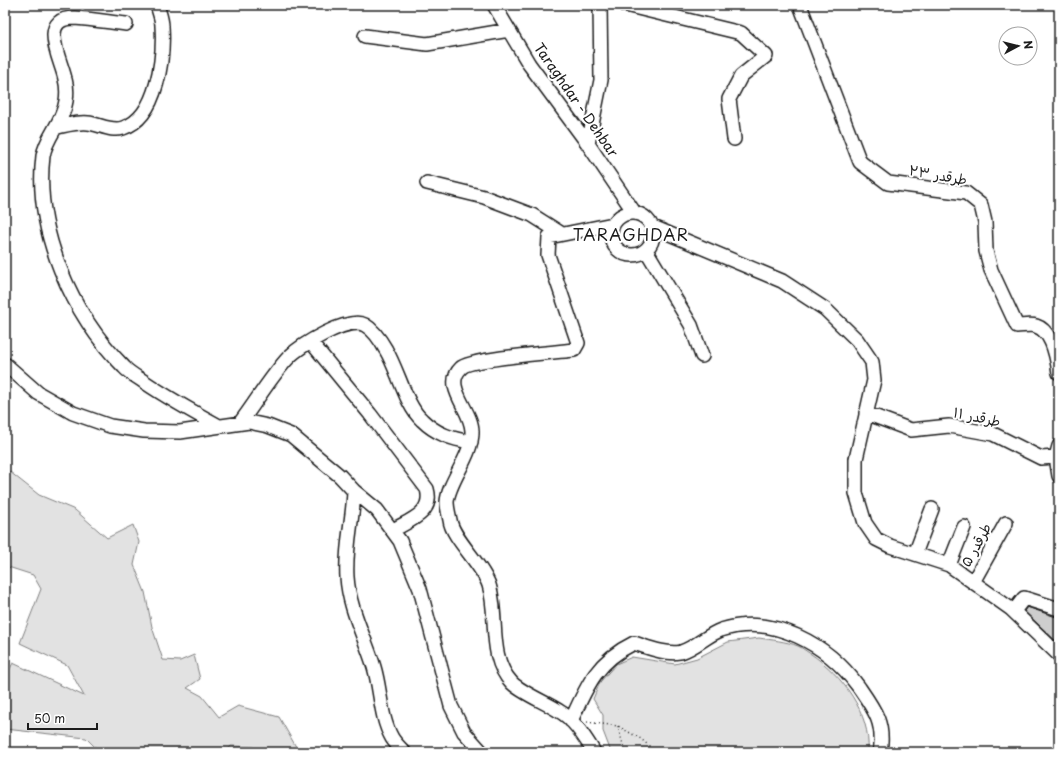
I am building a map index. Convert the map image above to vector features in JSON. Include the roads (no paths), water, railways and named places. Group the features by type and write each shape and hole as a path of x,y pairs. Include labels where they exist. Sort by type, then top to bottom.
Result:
{"street":[{"path":"57,127 75,123 88,123 106,128 123,128 144,114 153,94 162,56 162,24 157,5"},
{"name":"Taraghdar - Dehbar","path":"494,5 530,64 588,144 634,212"},
{"path":"588,144 601,80 600,5"},
{"path":"625,5 741,33 766,56 742,76 729,99 734,139"},
{"name":"طرقدر ۲۳","path":"800,5 860,162 888,183 966,193 981,205 985,222 986,251 992,270 1017,326 1035,326 1043,330 1056,351 1059,373"},
{"path":"126,24 73,18 62,21 54,31 54,42 66,80 66,100 63,116 46,144 43,154 42,176 45,213 52,246 67,287 92,330 124,368 166,397 219,426"},
{"path":"365,36 427,44 510,30"},
{"path":"427,183 484,197 526,212 562,234"},
{"path":"634,212 642,214 648,220 653,227 654,235 652,243 646,250 639,254 631,255 623,253 616,248 612,240 611,232 613,224 618,217 626,213 634,212"},
{"path":"594,752 571,721 561,711 513,683 504,670 496,652 493,603 488,584 450,523 447,502 471,442 472,432 470,419 455,388 455,375 462,366 478,362 574,350 578,343 548,255 549,237 613,224"},
{"path":"653,227 782,281 825,309 857,340 872,362 874,380 856,459 856,493 865,522 876,539 949,565 1014,611 1059,655"},
{"path":"646,250 691,325 702,356"},
{"path":"240,423 290,357 311,342 342,325 356,322 364,324 376,335 387,351 398,371 409,401 420,420 436,432 455,440 471,442"},
{"path":"311,342 370,414 427,489 429,498 427,507 420,514 393,530"},
{"path":"5,364 38,393 73,413 110,426 144,431 180,432 249,422 268,426 291,435 340,476 354,491 377,510 393,530 410,560 420,589 451,706 464,732 482,752"},
{"name":"طرقدر ۱۱","path":"866,413 911,430 949,426 993,434 1041,458 1057,451"},
{"path":"1057,451 1059,476"},
{"path":"354,491 348,538 347,577 354,614 374,666 384,718 392,738 404,752"},
{"path":"915,554 932,509"},
{"name":"طرقدر ۵","path":"973,582 1006,523"},
{"path":"949,565 964,527"},
{"path":"1014,611 1024,598 1059,609"},
{"path":"571,721 586,689 600,668 616,652 634,643 658,650 681,652 721,630 745,626 775,628 796,634 846,670 874,710 881,727 880,752"}],"district":[{"name":"TARAGHDAR","path":"631,235"}]}
